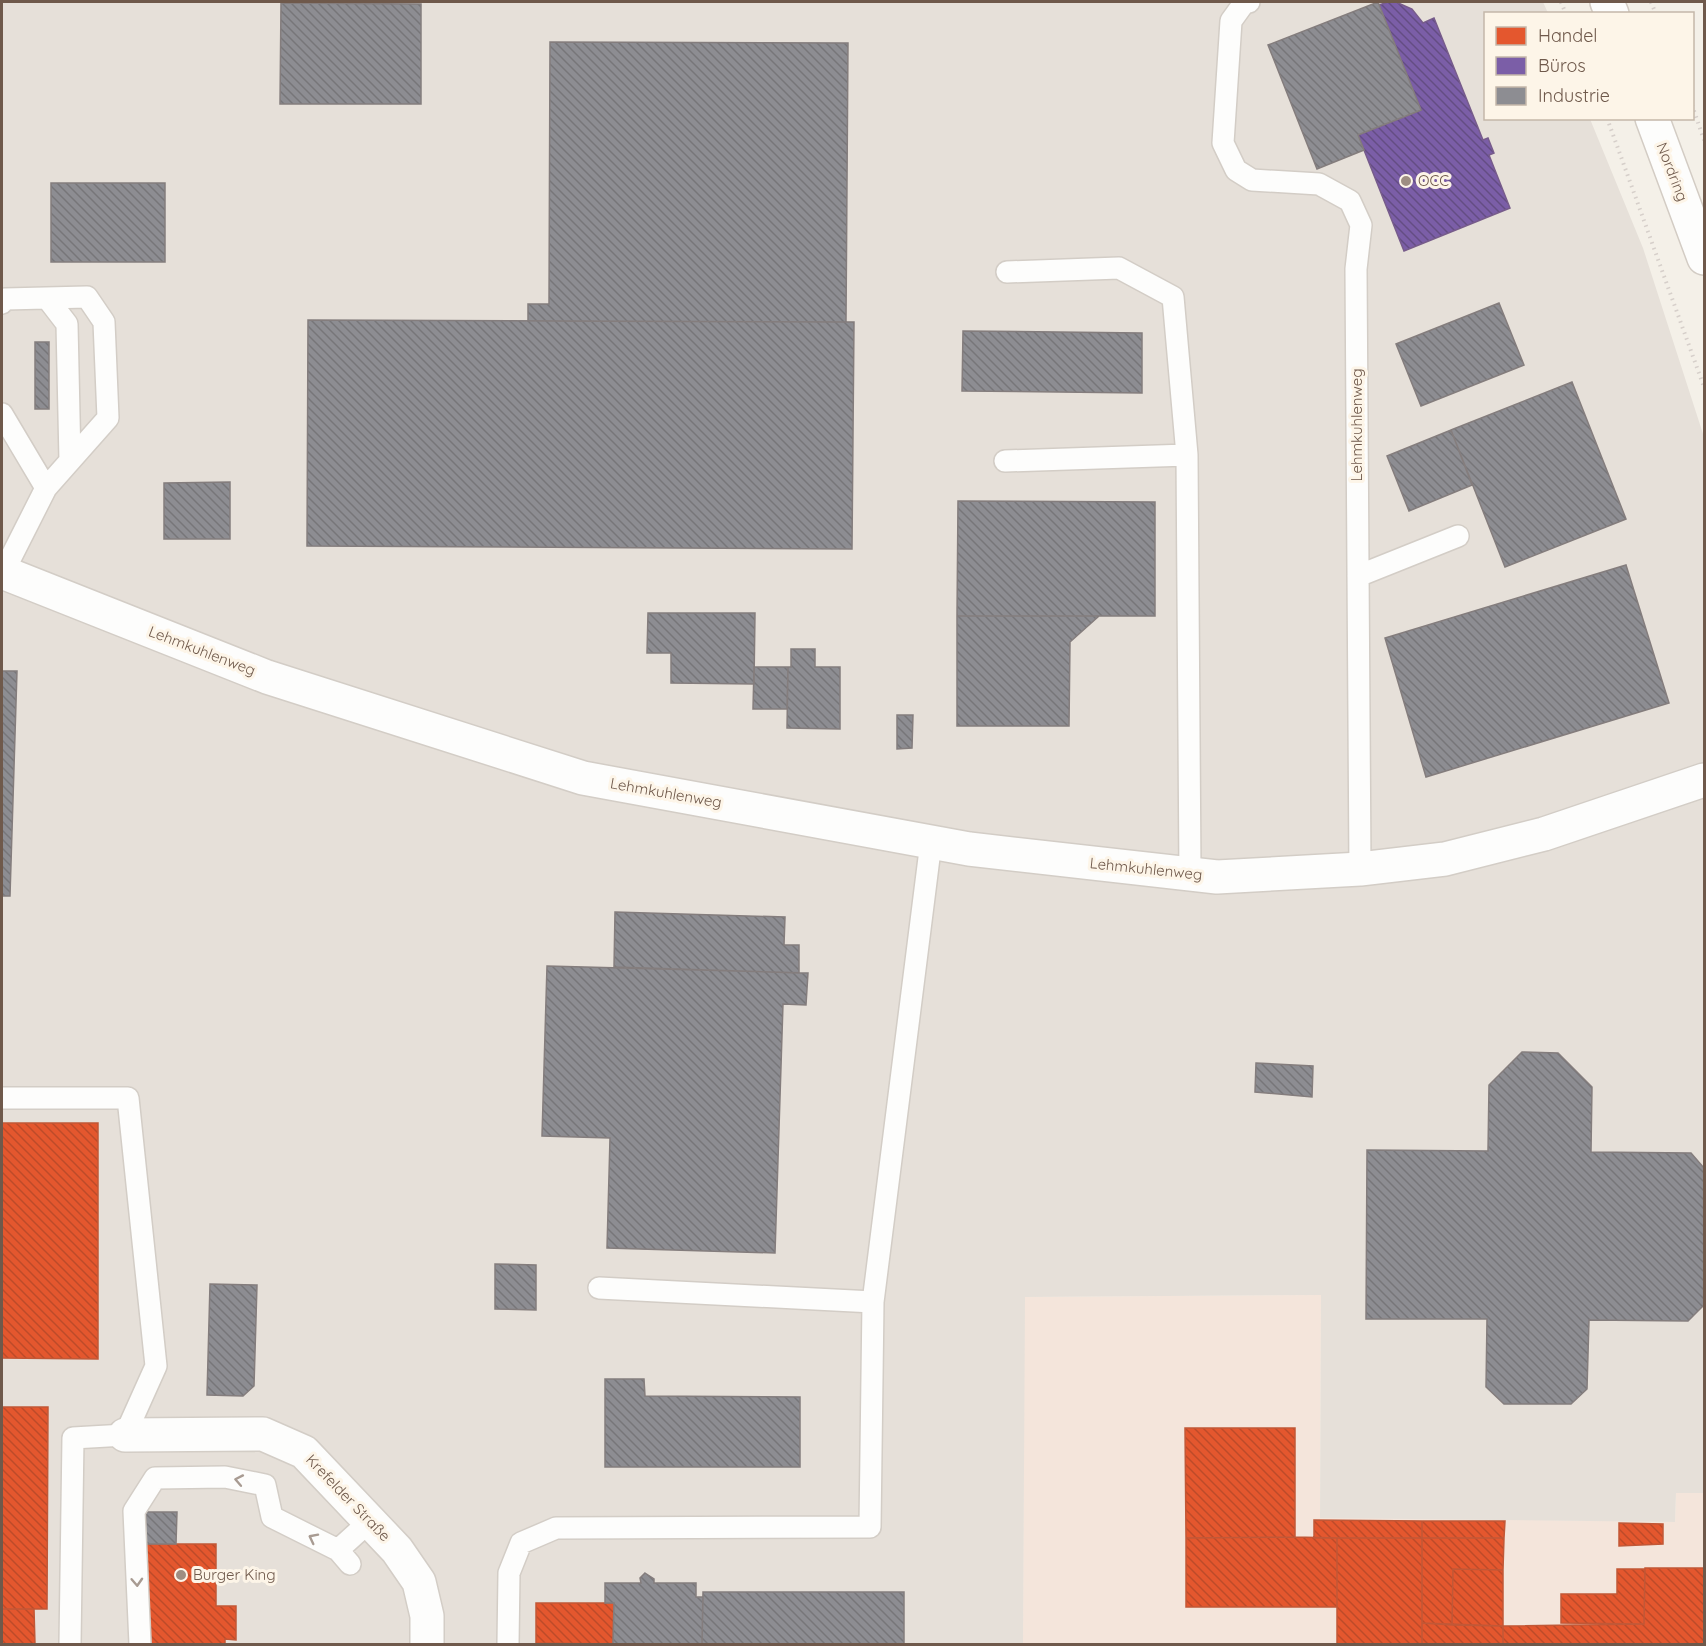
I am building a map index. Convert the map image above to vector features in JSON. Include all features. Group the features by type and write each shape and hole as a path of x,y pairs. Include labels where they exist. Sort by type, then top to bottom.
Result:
{"street":[{"name":"Nordring","path":"1653,120 1704,258"},
{"name":"Lehmkuhlenweg","path":"2,573 267,677 583,778 969,849 1217,877 1360,869 1445,859 1544,834 1704,780"},
{"name":"Krefelder Straße","path":"125,1434 263,1434 304,1452 397,1550 419,1582 427,1616 427,1644"}],"lane":[{"name":"Lehmkuhlenweg","path":"1249,2 1244,3 1231,21 1223,143 1236,170 1252,180 1319,184 1350,201 1361,225 1356,269 1360,869"},
{"path":"1007,273 1119,268 1173,297 1187,455 1190,874"},
{"path":"2,303 5,299 87,297 104,322 108,418 46,488 2,573"},
{"path":"47,298 67,324 70,461"},
{"path":"2,414 46,488"},
{"path":"1005,461 1187,455"},
{"path":"1358,576 1458,536"},
{"path":"508,1644 509,1573 521,1543 556,1528 870,1527 873,1302 931,842"},
{"path":"2,1098 128,1098 156,1366 125,1434 73,1438 70,1644"},
{"path":"599,1288 873,1302"},
{"path":"140,1644 134,1511 155,1478 225,1477 265,1485 272,1517 344,1557 370,1521"}],"path":[{"path":"1694,111 1704,140"},
{"path":"1608,120 1704,387"}],"shaded area":[{"path":"2,2 1543,2 1548,12 1484,12 1484,120 1590,120 1643,248 1704,437 1704,1493 1676,1493 1675,1522 1320,1518 1321,1295 1025,1297 1023,1644 2,1644"},
{"path":"1321,1295 1320,1517 1675,1522 1676,1493 1704,1493 1704,1644 1023,1644 1024,1297"}],"building: Handel":[{"path":"2,1123 98,1123 98,1359 2,1358"},
{"path":"2,1407 48,1407 47,1609 2,1609"},
{"path":"1185,1428 1295,1428 1295,1537 1186,1538"},
{"path":"1314,1520 1422,1521 1422,1538 1314,1538"},
{"path":"1422,1521 1505,1521 1504,1538 1422,1538"},
{"path":"1619,1523 1663,1524 1663,1544 1619,1546"},
{"path":"1186,1538 1337,1538 1337,1607 1186,1607"},
{"path":"1337,1538 1422,1538 1422,1644 1337,1644"},
{"path":"1422,1538 1504,1538 1503,1570 1453,1569 1452,1625 1422,1623"},
{"name":"Burger King","path":"146,1544 216,1544 216,1606 236,1606 236,1640 225,1639 225,1644 148,1644"},
{"path":"1645,1568 1704,1568 1704,1644 1503,1644 1503,1626 1644,1624"},
{"path":"1453,1569 1503,1570 1503,1626 1452,1625"},
{"path":"1617,1569 1645,1569 1644,1624 1561,1623 1561,1594 1617,1594"},
{"path":"536,1603 614,1603 613,1644 536,1643"},
{"path":"2,1609 34,1609 35,1644 2,1644"},
{"path":"1422,1623 1503,1626 1503,1644 1422,1644"}],"building: Büros":[{"path":"1396,2 1412,9 1423,23 1434,18 1483,140 1488,138 1494,153 1489,155 1510,208 1404,251 1358,135 1421,110 1379,5"}],"building: Industrie":[{"path":"1378,2 1421,110 1358,135 1364,150 1317,169 1268,45"},
{"path":"281,3 421,4 421,104 280,104"},
{"path":"550,42 848,43 846,322 528,321 528,304 549,304"},
{"path":"51,183 165,183 165,262 51,262"},
{"path":"1499,303 1524,365 1421,406 1396,344"},
{"path":"308,320 854,322 852,549 307,546"},
{"path":"963,331 1142,333 1142,393 962,391"},
{"path":"35,342 49,342 49,409 35,409"},
{"path":"1572,382 1626,519 1505,567 1451,430"},
{"path":"1451,430 1472,485 1409,511 1387,456"},
{"path":"230,482 230,539 164,539 164,483"},
{"path":"958,501 1155,502 1155,616 957,616"},
{"path":"1626,565 1669,703 1426,777 1385,638"},
{"path":"648,613 755,613 754,684 671,683 671,653 647,653"},
{"path":"957,616 1099,616 1070,642 1069,726 957,726"},
{"path":"791,649 815,649 815,667 840,667 840,729 787,728 788,667 791,667"},
{"path":"754,667 788,667 787,709 753,709"},
{"path":"2,671 17,671 10,896 2,896"},
{"path":"897,715 913,715 912,748 897,749"},
{"path":"615,912 785,917 784,945 799,945 799,973 614,967"},
{"path":"547,966 808,973 806,1005 783,1004 775,1253 607,1248 610,1138 542,1136"},
{"path":"1522,1052 1558,1053 1592,1087 1591,1152 1691,1153 1704,1168 1704,1305 1688,1321 1589,1320 1587,1389 1571,1404 1504,1404 1486,1387 1487,1319 1366,1319 1367,1150 1488,1151 1489,1085"},
{"path":"1256,1063 1313,1066 1312,1097 1255,1092"},
{"path":"495,1264 536,1265 536,1310 495,1309"},
{"path":"210,1284 257,1285 254,1386 243,1396 207,1395"},
{"path":"605,1379 644,1379 645,1396 800,1397 800,1467 605,1467"},
{"path":"146,1512 177,1512 176,1544 146,1544"},
{"path":"645,1573 654,1579 654,1583 696,1583 696,1597 703,1597 702,1644 613,1644 614,1603 605,1603 605,1583 641,1583 640,1578"},
{"path":"703,1592 904,1592 904,1644 702,1644"}],"place":[{"name":"OCC","path":"1406,181"},
{"name":"Burger King","path":"181,1575"}]}
